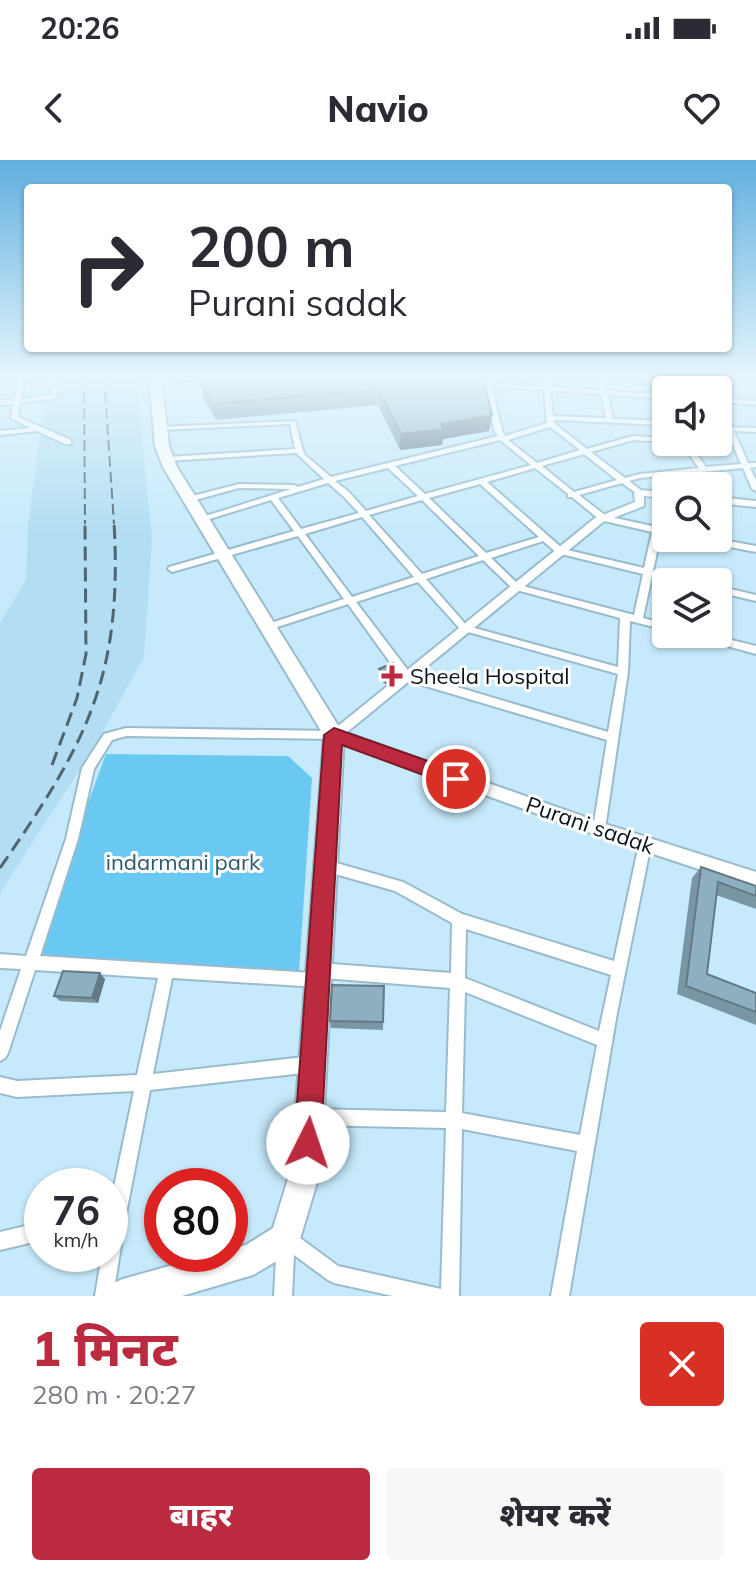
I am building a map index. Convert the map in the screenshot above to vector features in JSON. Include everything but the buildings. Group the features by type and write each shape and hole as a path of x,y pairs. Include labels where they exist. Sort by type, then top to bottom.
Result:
{"highway":[{"path":"123,1296 253,1259 286,1238 306,1169 334,735 194,510 167,459 160,429"}],"street":[{"path":"0,433 36,429"},
{"path":"36,429 68,442"},
{"path":"295,429 300,451 464,628 623,672"},
{"path":"500,429 502,438 603,518 652,529"},
{"path":"194,510 273,497 527,429"},
{"path":"560,429 639,493 652,494"},
{"path":"732,431 756,489"},
{"path":"172,569 587,450 633,438 652,439"},
{"path":"167,459 300,451"},
{"path":"694,456 703,469"},
{"path":"390,465 516,587 652,624"},
{"path":"571,495 625,481 703,469 756,465"},
{"path":"481,480 560,551 652,574"},
{"path":"194,510 239,486 305,487"},
{"path":"0,1053 72,839 88,768 108,737 126,732 334,735 603,518 640,504 639,493"},
{"path":"273,497 406,676 612,737"},
{"path":"732,501 756,504"},
{"path":"268,627 546,537"},
{"path":"732,544 756,549"},
{"path":"638,620 655,552"},
{"path":"732,592 756,598"},
{"path":"599,829 623,672 625,617"},
{"path":"732,644 756,650"},
{"name":"Purani sadak","path":"334,735 599,829 756,880"},
{"path":"560,1296 605,1041 645,844"},
{"path":"325,866 398,886 459,920 619,970"},
{"path":"450,1296 455,981 459,920"},
{"path":"0,961 166,973 455,981 605,1041"},
{"path":"124,1168 145,1083 166,973"},
{"path":"0,1085 17,1089 145,1083 313,1064"},
{"path":"310,1117 455,1120 587,1144"},
{"path":"0,1241 24,1235"},
{"path":"283,1296 286,1238"},
{"path":"286,1238 334,1274 436,1296"},
{"path":"104,1296 107,1272"}],"shaded area":[{"path":"41,429 141,429 152,539 144,657 93,749 0,893 0,623 26,580 28,527"}],"green space":[{"name":"indarmani park","path":"106,754 288,756 312,778 299,972 28,966"}],"railway":[{"path":"84,429 85,524"},
{"path":"108,429 114,524"},
{"path":"52,765 77,698 86,654 85,522"},
{"path":"0,868 55,783 93,707 105,667 112,624 114,522"}],"place":[{"name":"Sheela Hospital","path":"392,676"}],"route":[{"path":"308,1143 334,735 456,779"}]}
